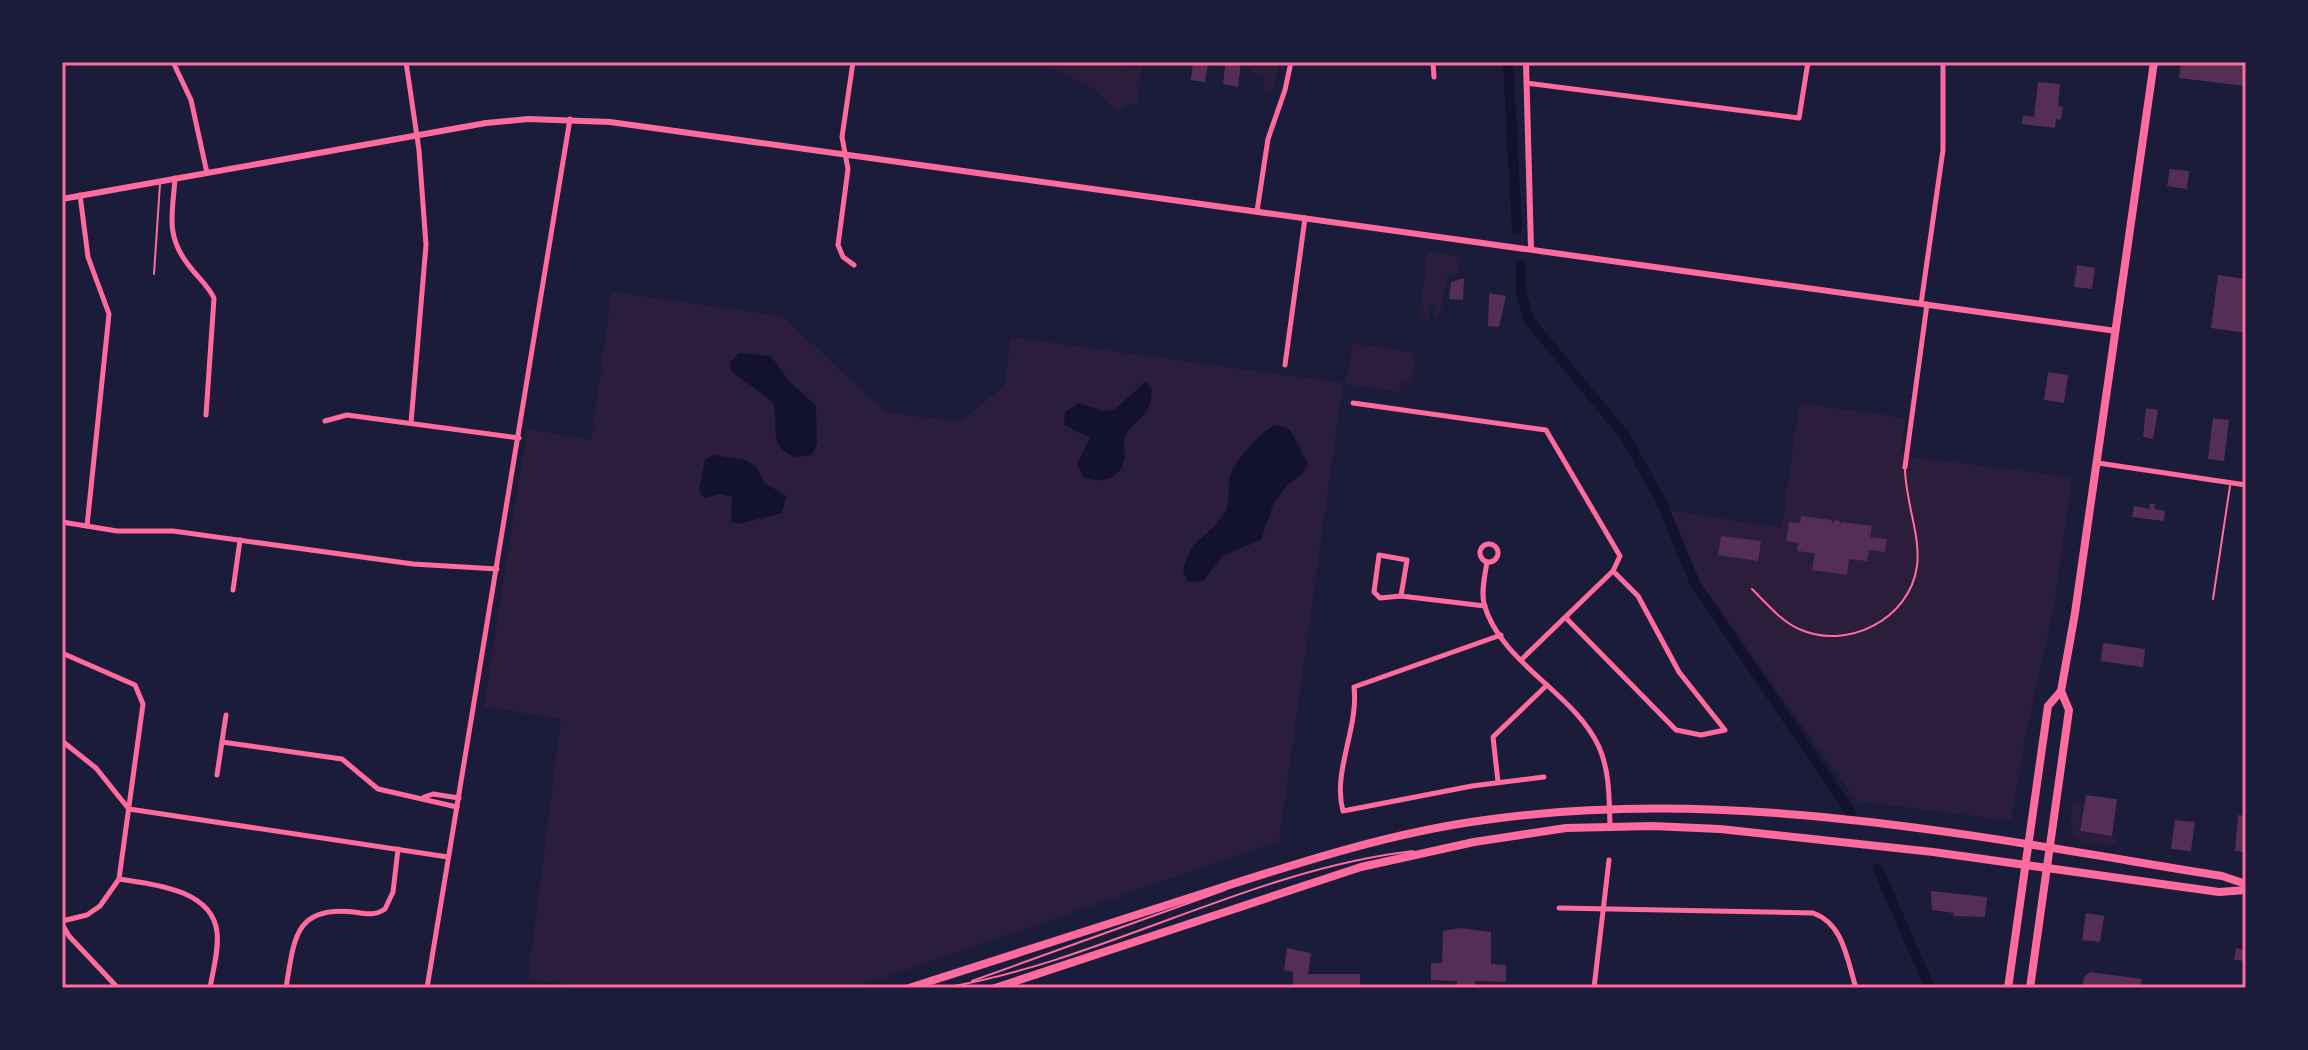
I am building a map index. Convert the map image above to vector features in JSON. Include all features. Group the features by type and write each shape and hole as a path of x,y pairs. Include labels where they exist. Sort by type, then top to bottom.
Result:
{"main road":[{"path":"2008,988 2048,706 2061,691 2098,463 2154,62"},
{"path":"2030,988 2069,710 2061,691"},
{"path":"909,988 1248,879 1432,828 1501,817 1609,808 1703,808 1780,813 2222,876 2246,887"},
{"path":"995,988 1332,876 1434,849 1526,833 1610,826 1720,829 2024,864 2219,892 2246,887"}],"street":[{"path":"173,62 191,100 207,173"},
{"path":"406,62 417,133 426,245 411,423"},
{"path":"853,62 842,137 848,169 838,245 843,257 854,265"},
{"path":"1257,211 1268,139 1291,62"},
{"path":"1433,62 1434,77"},
{"path":"1526,62 1531,249"},
{"path":"1526,83 1799,118 1808,62"},
{"path":"1905,467 1943,150 1943,62"},
{"path":"427,988 570,119"},
{"path":"62,199 417,133 486,123 570,119 846,154 2116,331"},
{"path":"175,178 171,235 176,248 208,285 214,298 206,415"},
{"path":"80,195 88,257 109,314 87,526"},
{"path":"1285,365 1305,218"},
{"path":"1353,403 1542,427 1618,550 1619,562 1522,659"},
{"path":"325,421 347,415 519,438"},
{"path":"2098,463 2246,485"},
{"path":"62,522 117,531 173,531 413,564 497,569"},
{"path":"233,590 240,540"},
{"path":"1401,596 1407,560 1379,555 1374,592 1380,598 1401,596 1485,606"},
{"path":"1487,562 1485,606 1501,635 1582,721 1599,747 1608,776 1610,826"},
{"path":"1566,618 1676,730 1701,735 1725,730 1679,672 1638,596 1613,571"},
{"path":"1501,635 1354,687 1355,713 1341,791 1343,811 1498,782 1544,777"},
{"path":"62,653 129,682 140,692 143,704 119,879 100,906 87,915 62,923 69,936 118,988"},
{"path":"1498,782 1493,737 1547,685"},
{"path":"217,775 226,715"},
{"path":"62,741 96,768 129,809 448,857"},
{"path":"222,742 342,759 378,789 457,807"},
{"path":"423,797 433,794 459,798"},
{"path":"286,988 296,935 311,917 329,910 370,914 385,909 393,892 398,849"},
{"path":"1594,988 1609,860"},
{"path":"119,879 184,894 211,913 218,943 210,988"},
{"path":"1559,908 1818,915 1838,932 1856,988"}],"lane":[{"path":"154,274 160,181"},
{"path":"1752,589 1789,623 1817,635 1840,636 1884,622 1907,596 1918,562 1906,502 1905,467"},
{"path":"2213,599 2230,482"},
{"path":"943,988 1010,973 1325,868 1434,849"},
{"path":"958,988 1008,966 1189,905 1248,879"}],"shaded area":[{"path":"1039,62 1103,62 1138,68 1142,62 1137,104 1124,106 1118,112 1097,91"},
{"path":"1246,62 1279,62 1273,92 1264,91 1265,76 1253,73"},
{"path":"1428,252 1460,256 1457,274 1448,273 1439,318 1432,316 1437,308 1432,303 1428,307 1430,319 1419,318"},
{"path":"612,292 782,316 887,413 961,421 1005,385 1011,337 1343,383 1279,841 854,988 592,988 528,979 561,719 484,707 527,429 591,440"},
{"path":"1353,343 1416,353 1411,383 1402,382 1400,392 1346,384"},
{"path":"739,353 771,356 789,381 816,406 817,444 812,455 795,457 780,447 773,402 731,371 730,363"},
{"path":"1145,382 1151,386 1150,403 1125,437 1121,469 1105,480 1083,477 1077,464 1090,438 1064,425 1065,412 1079,403 1102,411 1114,410"},
{"path":"1799,403 1906,418 1901,452 1912,457 2072,477 2054,607 2027,728 2011,821 1856,801 1699,581 1670,510 1782,528"},
{"path":"1278,425 1290,430 1308,463 1302,474 1287,485 1273,505 1261,540 1224,555 1203,581 1188,582 1183,572 1186,561 1195,545 1225,513 1232,470 1265,431"},
{"path":"714,455 746,460 756,467 765,483 786,496 782,513 739,524 731,522 732,497 719,494 705,498 699,491 705,460"},
{"path":"2073,800 2082,803 2079,832 2116,837 2118,846 2077,839 2071,827"}],"building":[{"path":"1193,62 1241,62 1238,87 1223,84 1225,66 1208,64 1205,82 1191,80"},
{"path":"2181,62 2246,63 2246,86 2179,78"},
{"path":"2038,82 2060,84 2058,106 2063,107 2061,120 2056,119 2055,128 2022,124 2023,115 2034,117"},
{"path":"2170,169 2189,171 2187,189 2167,186"},
{"path":"2077,265 2095,268 2092,289 2074,287"},
{"path":"2218,275 2246,279 2246,333 2211,328"},
{"path":"1464,278 1463,300 1449,299 1451,282"},
{"path":"1489,293 1506,296 1499,327 1488,326"},
{"path":"2048,372 2068,375 2064,403 2044,400"},
{"path":"2146,408 2158,410 2153,439 2143,437"},
{"path":"2213,418 2229,420 2224,461 2208,459"},
{"path":"2150,504 2155,504 2154,509 2165,511 2164,521 2132,517 2134,506 2149,509"},
{"path":"1801,516 1831,520 1833,525 1834,520 1840,521 1839,526 1842,522 1872,526 1870,537 1887,539 1885,552 1869,550 1867,561 1849,559 1847,575 1812,570 1815,553 1797,551 1798,543 1786,541 1789,522 1800,523"},
{"path":"1721,536 1761,541 1758,561 1718,555"},
{"path":"2103,643 2145,649 2143,667 2101,661"},
{"path":"2086,795 2117,799 2112,836 2080,831"},
{"path":"2238,815 2246,816 2246,852 2235,851"},
{"path":"2175,820 2195,822 2191,851 2171,849"},
{"path":"1931,891 1987,897 1985,917 1953,916 1954,913 1932,910"},
{"path":"2086,913 2104,916 2100,942 2082,940"},
{"path":"1459,928 1491,932 1491,964 1506,965 1506,982 1475,981 1475,988 1457,988 1457,981 1431,980 1431,963 1442,963 1443,931"},
{"path":"1287,948 1311,953 1308,974 1360,974 1360,988 1293,988 1293,972 1284,970"},
{"path":"2236,948 2246,950 2246,961 2234,960"},
{"path":"2090,972 2142,979 2140,988 2082,988 2084,977"}],"waterway":[{"path":"1508,62 1517,229"},
{"path":"1521,265 1521,291 1529,320 1625,436 1660,499 1695,583 1851,813"},
{"path":"1878,869 1930,988"}]}
